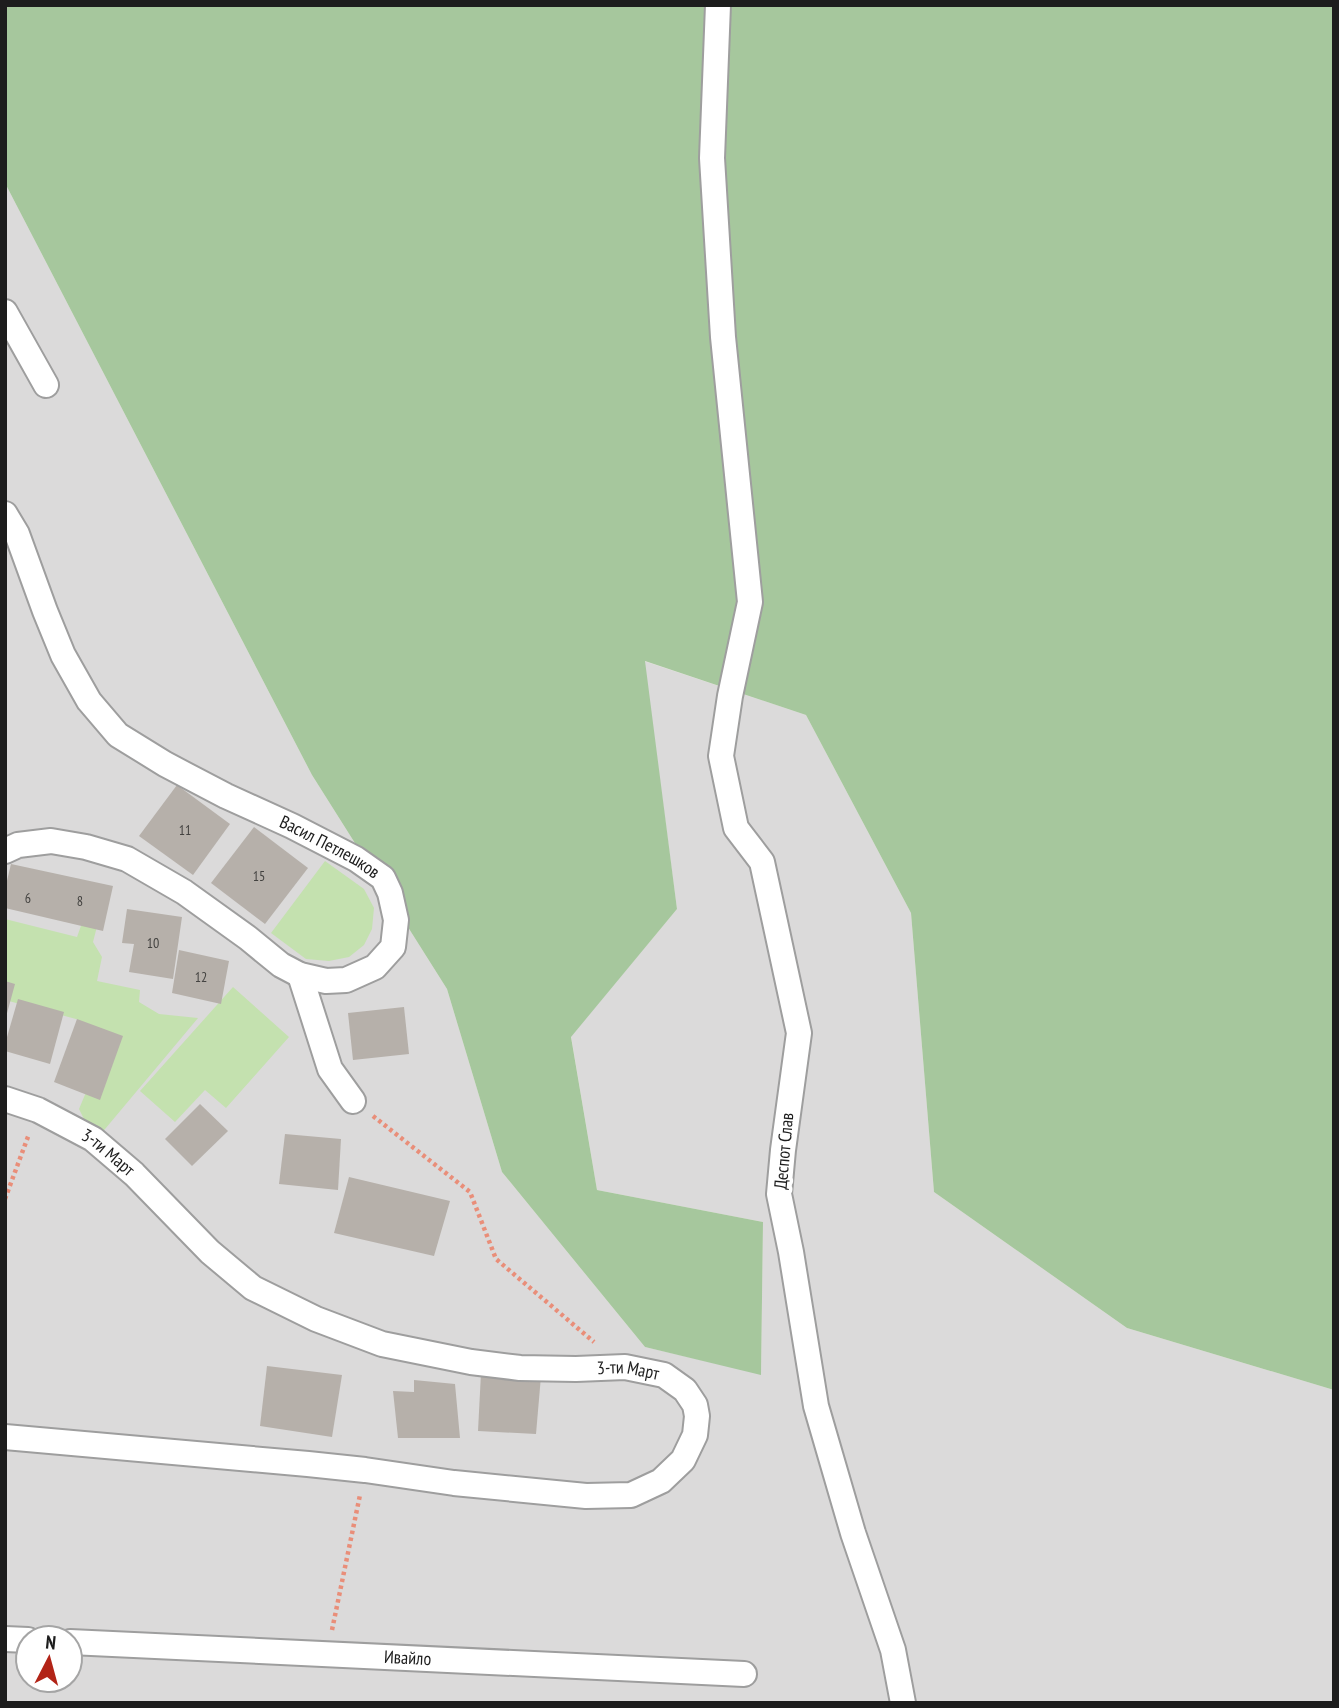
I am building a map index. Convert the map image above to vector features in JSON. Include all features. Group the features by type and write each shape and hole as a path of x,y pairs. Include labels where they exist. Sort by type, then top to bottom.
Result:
{"street":[{"name":"Деспот Слав","path":"718,5 712,158 723,337 750,602 720,756 736,828 762,862 799,1032 779,1194 816,1406 853,1533 893,1650 903,1703"},
{"path":"5,312 46,385"},
{"name":"Васил Петлешков","path":"5,514 17,534 63,655 89,701 118,735 165,764 226,796 356,859 383,878 390,893 396,920 393,947 375,967 346,981 326,981 300,975 281,965 248,937 184,892 127,859 86,847 51,841 18,845 5,851"},
{"path":"300,975 330,1069 353,1101"},
{"name":"3-ти Март","path":"5,1099 38,1110 93,1139 134,1174 210,1252 253,1288 316,1319 382,1344 471,1362 520,1368 625,1367 664,1375 685,1390 695,1405 697,1416 695,1435 683,1460 661,1481 631,1495 586,1496 454,1483 365,1470 5,1437"},
{"name":"Ивайло","path":"84,1643 744,1674"}],"path":[{"path":"353,1101 470,1192 496,1259 625,1367"},
{"path":"5,1199 38,1110"},
{"path":"327,1654 365,1470"}],"shaded area":[{"path":"5,183 312,775 447,989 502,1172 645,1347 761,1374 763,1222 597,1190 571,1036 677,909 644,661 806,715 911,913 934,1192 1127,1328 1334,1390 1334,1703 5,1703"}],"green space":[{"path":"5,5 1334,5 1334,1390 1127,1328 934,1192 911,913 806,715 645,661 677,909 571,1037 597,1190 763,1222 761,1375 645,1347 502,1172 447,989 312,775 5,183"},
{"path":"325,861 364,889 374,908 372,929 364,945 349,957 329,961 306,959 271,933"},
{"path":"88,906 102,907 93,942 102,957 97,981 140,990 139,1002 159,1014 198,1018 95,1141 79,1109 110,1035 76,1019 5,1000 5,919 77,937"},
{"path":"233,987 289,1037 226,1108 205,1090 175,1122 140,1091"}],"building":[{"path":"177,785 230,824 193,875 139,836"},
{"path":"254,827 308,868 265,924 211,883"},
{"path":"11,864 113,886 103,931 5,908 5,889"},
{"path":"127,909 182,917 173,979 129,972 134,944 122,943"},
{"path":"179,950 229,961 221,1004 172,993"},
{"path":"5,981 15,984 6,1017 5,1017"},
{"path":"18,999 64,1012 50,1064 5,1051"},
{"path":"404,1007 409,1054 353,1060 348,1013"},
{"path":"77,1019 123,1036 100,1100 54,1082"},
{"path":"200,1104 228,1131 192,1166 165,1139"},
{"path":"285,1134 341,1139 338,1190 279,1184"},
{"path":"349,1177 450,1201 434,1256 334,1233"},
{"path":"267,1366 342,1375 332,1437 260,1426"},
{"path":"481,1373 541,1376 536,1434 478,1431"},
{"path":"414,1380 455,1384 460,1438 398,1438 393,1391 414,1392"}]}
